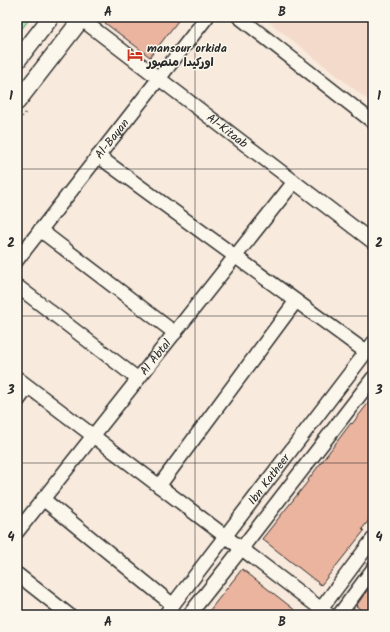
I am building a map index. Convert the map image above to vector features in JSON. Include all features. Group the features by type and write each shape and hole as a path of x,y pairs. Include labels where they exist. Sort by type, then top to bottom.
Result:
{"main road":[{"path":"17,61 51,17"},
{"path":"17,102 82,18"}],"street":[{"name":"Al-Bayan","path":"17,260 207,17"},
{"path":"239,17 373,122"},
{"name":"Al-Kitaab","path":"82,18 373,242"},
{"path":"98,156 296,300 370,348"},
{"name":"Al Abtal","path":"17,532 294,182"},
{"path":"40,230 174,333"},
{"path":"17,286 138,379"},
{"path":"159,486 296,300"},
{"name":"Ibn Katheer","path":"169,610 370,348"},
{"path":"17,378 325,612 373,539"},
{"name":"Ibn Katheer","path":"190,615 373,378"},
{"path":"17,402 28,387"},
{"path":"43,499 169,610"},
{"path":"339,615 373,569"},
{"path":"17,574 69,615"}],"shaded area":[{"path":"263,17 373,17 373,104"}],"green space":[{"path":"17,17 31,17 17,35"}],"building":[{"path":"109,17 181,17 150,57 105,23"},
{"path":"373,397 373,515 362,529 364,531 321,585 262,539 309,480 351,423 352,424"},
{"path":"242,569 282,600 301,615 206,615"},
{"path":"373,582 373,615 368,615 356,606"}],"place":[{"name":"mansour orkida اوركيدا منصور","path":"135,55"}]}
